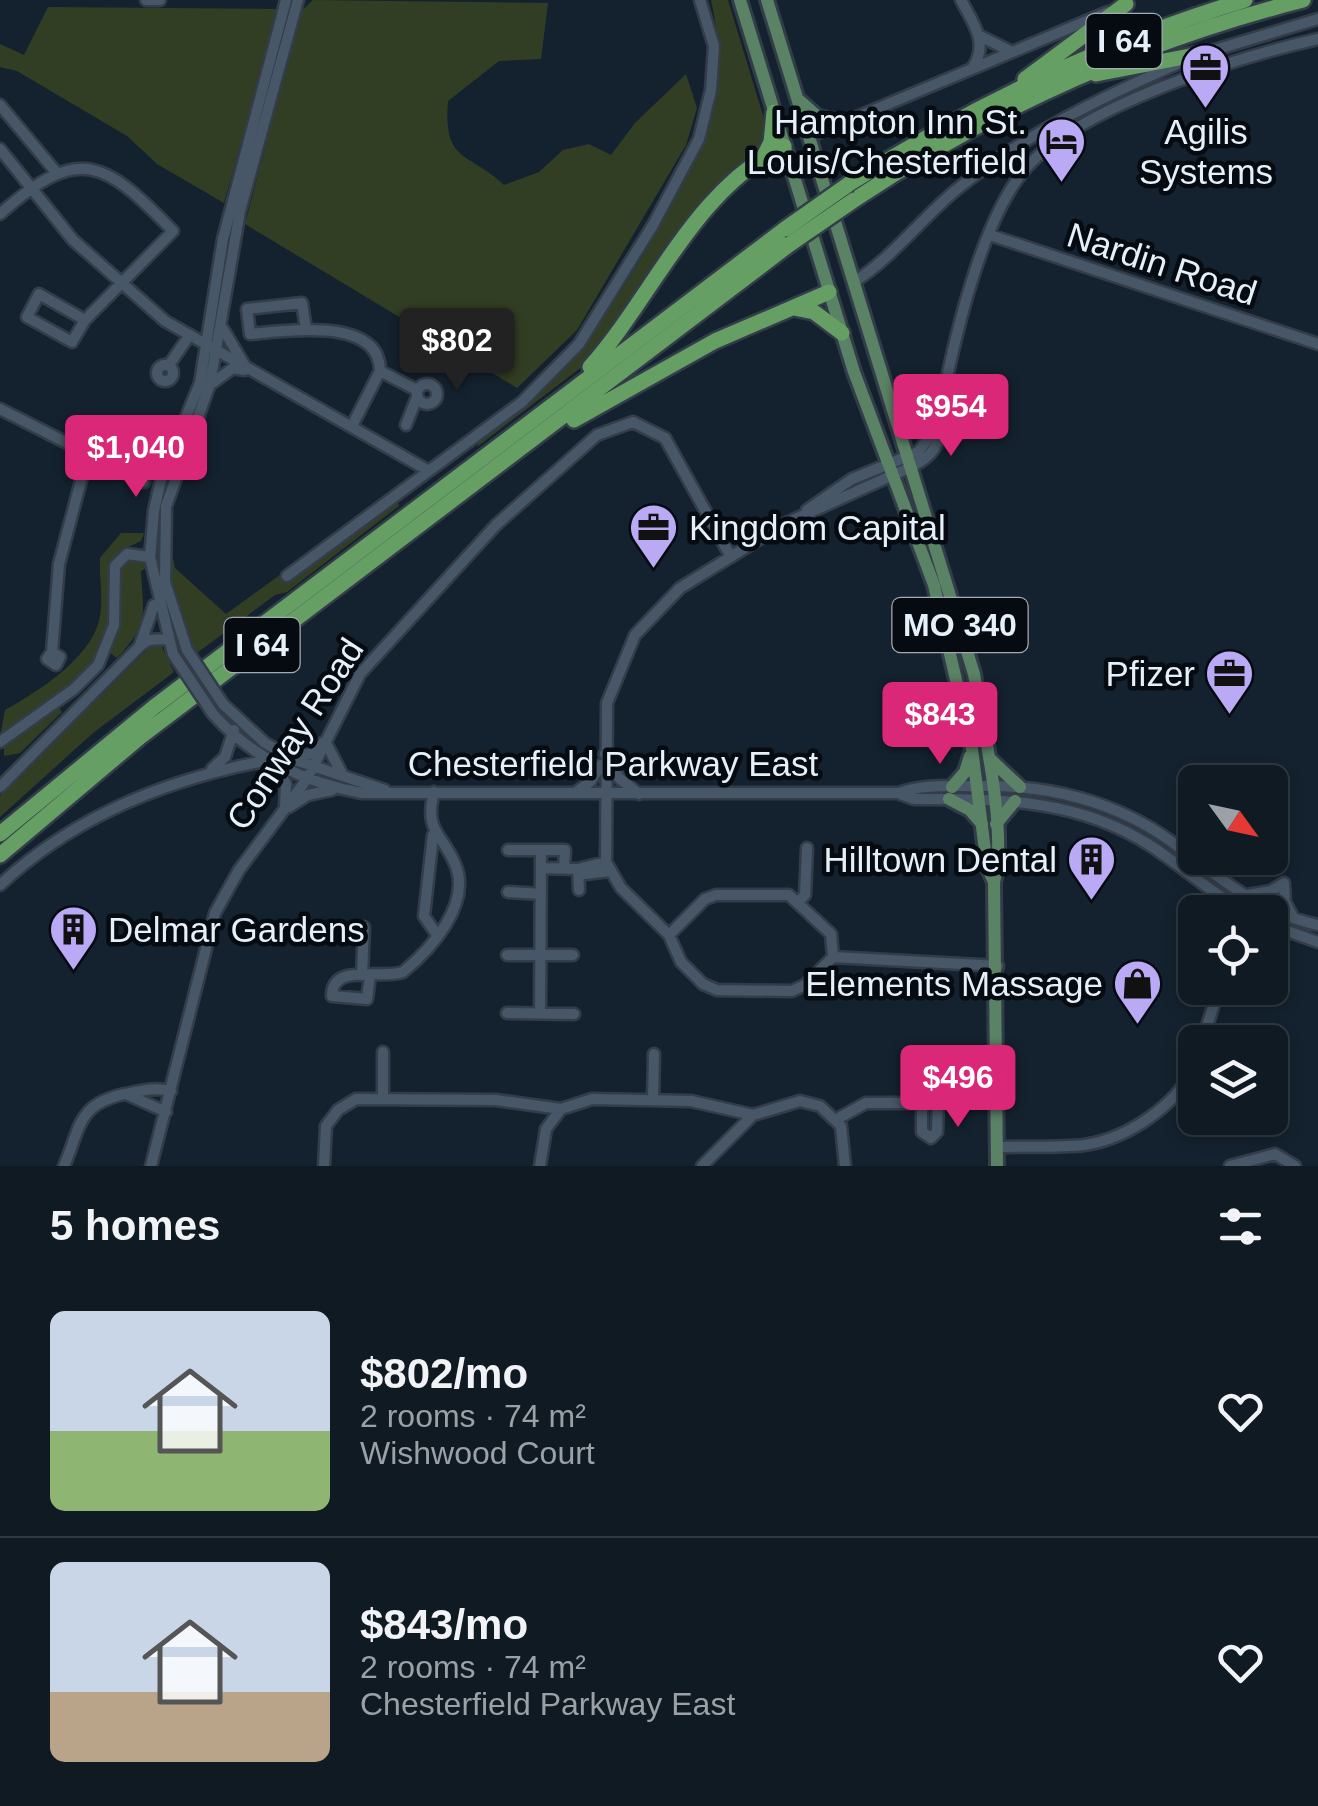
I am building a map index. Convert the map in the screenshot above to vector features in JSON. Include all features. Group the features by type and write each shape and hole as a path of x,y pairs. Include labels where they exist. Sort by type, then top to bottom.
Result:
{"highway":[{"name":"I 64","path":"0,834 94,753 568,393 851,192 1008,92 1112,46 1245,0"},
{"name":"I 64","path":"851,192 1082,75 1183,36 1303,0"},
{"path":"1008,92 1131,2"},
{"path":"1082,75 1200,54"},
{"path":"764,156 772,135 774,112"},
{"path":"568,393 621,333 711,202 764,156 784,146"},
{"name":"I 64","path":"0,855 140,737 530,442 788,237"},
{"path":"530,442 715,341 829,292"},
{"path":"790,308 814,312 842,332"}],"main road":[{"name":"MO 340","path":"740,0 842,332 938,597 985,793 999,864 994,882 998,966 997,1166"},
{"name":"MO 340","path":"767,0 974,674 989,758 985,793"},
{"path":"797,97 818,116 846,122"},
{"path":"784,146 809,137"},
{"path":"829,292 854,282"},
{"path":"896,417 921,430 940,422"},
{"path":"972,748 965,772 951,793 989,825 1015,801"},
{"path":"989,758 1020,787"}],"street":[{"path":"146,0 160,0"},
{"name":"Chesterfield Parkway East","path":"286,0 222,239 210,384 174,476 163,528 164,582 182,649 213,714 234,735 272,761 340,789 362,793 898,793 914,799 985,793"},
{"name":"Chesterfield Parkway East","path":"298,0 240,211 214,351 162,476 150,557 166,638 182,649 233,714 310,774 344,776 386,790"},
{"path":"287,576 557,370 608,302 670,196 698,139 711,90 713,40 700,0"},
{"path":"960,0 979,35 980,52 972,69"},
{"path":"809,137 1131,2"},
{"path":"854,282 947,197 1022,141 1088,104 1200,54 1318,19"},
{"path":"979,35 1012,52"},
{"path":"669,935 705,899 716,895 790,895 800,900 835,940 833,957 805,985 792,991 716,990 703,984 681,962 669,935 620,888 608,866 604,753 607,704 635,634 680,588 800,516 842,484 910,462 934,448 949,368 990,234 1015,181 1037,157 1072,132 1215,68 1318,38"},
{"path":"0,105 56,172"},
{"path":"0,148 73,240 120,287 214,351 429,471"},
{"path":"0,214 56,172 103,170 173,231 85,320 72,342 27,317 38,294 85,320"},
{"name":"Nardin Road","path":"990,234 1318,344"},
{"path":"306,329 302,302 247,309 250,334 306,329 364,341 377,354 380,371 352,426"},
{"path":"186,334 204,326 214,310"},
{"path":"221,325 248,370"},
{"path":"169,365 186,334"},
{"path":"210,384 233,368 248,370"},
{"path":"380,371 417,394 406,425"},
{"path":"0,409 144,482"},
{"name":"Conway Road","path":"152,1166 214,913 239,870 310,774 377,651 496,525 612,426 633,422 666,438 731,558"},
{"path":"52,652 59,564 88,454"},
{"path":"0,742 74,689 98,665 114,626 114,572 122,557 163,528"},
{"path":"122,557 134,553 150,557"},
{"path":"0,788 140,646 154,612 154,589"},
{"path":"140,646 166,638"},
{"path":"203,776 225,757 234,735 233,714"},
{"path":"286,755 310,754 328,738"},
{"path":"328,738 331,760 344,776"},
{"path":"574,794 594,777 604,753"},
{"path":"604,753 619,778 640,794"},
{"path":"0,886 70,830 203,776 272,761 286,784 284,810"},
{"path":"0,768 10,776"},
{"path":"985,793 1020,787 1074,796 1118,810 1242,895"},
{"path":"284,810 308,795 340,789"},
{"path":"434,792 434,834 424,916 438,935"},
{"path":"985,793 1070,809 1126,831 1216,895"},
{"path":"364,926 366,976 403,972 438,935 450,916 459,882 456,866 434,834"},
{"path":"800,900 805,895 806,848"},
{"path":"508,850 565,850 564,868"},
{"path":"540,1013 541,850"},
{"path":"541,868 578,870 608,866"},
{"path":"578,870 578,890"},
{"path":"1239,893 1258,895 1284,883 1285,902 1294,918"},
{"path":"508,892 541,894"},
{"path":"1288,916 1318,926"},
{"path":"1288,932 1318,942"},
{"path":"507,954 573,955"},
{"path":"833,957 998,966"},
{"path":"507,1014 574,1014"},
{"path":"383,1098 384,1052"},
{"path":"653,1100 654,1054"},
{"path":"64,1166 90,1107 106,1097 154,1089 171,1091"},
{"path":"150,1105 154,1089"},
{"path":"997,1147 1097,1141 1152,1116 1178,1092"},
{"path":"126,1094 166,1112"},
{"path":"324,1166 325,1135 331,1118 349,1102 383,1098 496,1100 561,1109 592,1100 691,1100 753,1115"},
{"path":"702,1166 753,1115 800,1101 820,1106 836,1119 844,1136 845,1166"},
{"path":"836,1119 866,1104 922,1103"},
{"path":"534,1106 548,1125"},
{"path":"723,1108 736,1128"},
{"path":"540,1166 540,1146 548,1125 561,1109"},
{"path":"1230,1166 1275,1154 1296,1166"}],"green space":[{"path":"313,0 548,3 541,59 499,61 448,101 447,121 454,146 504,185 539,172 563,150 589,144 611,155 635,123 686,74 697,108 686,145 577,330 517,388 245,224 301,11"},
{"path":"711,0 728,0 768,132 761,148 723,180 685,224 635,306 583,366 477,447 489,431 555,377 576,353 647,249 689,172 704,137 717,80 716,26"},
{"path":"48,7 279,9 224,203 157,164 127,136 17,71 0,67 0,44 24,55"},
{"path":"398,502 399,506 287,592 275,595 197,653 189,646 166,566 169,540 175,568 226,614 284,572 289,580"},
{"path":"121,533 144,533 141,541 126,548 113,561 107,627 88,668 53,700 0,736 5,710 61,673 93,635 101,606 100,558"},
{"path":"130,557 140,558 146,568 141,571 142,618 135,636 117,658 109,652 121,610 119,568"},
{"path":"152,645 161,645 174,672 93,733 0,817 0,796"},
{"path":"58,706 62,712 20,753 4,756 4,744"}],"place":[{"name":"Agilis Systems","path":"1206,110"},
{"name":"Hampton Inn St. Louis/Chesterfield","path":"1062,184"},
{"name":"Kingdom Capital","path":"654,570"},
{"name":"Pfizer","path":"1230,716"},
{"name":"Hilltown Dental","path":"1092,902"},
{"name":"Delmar Gardens","path":"73,972"},
{"name":"Elements Massage","path":"1138,1026"}]}
